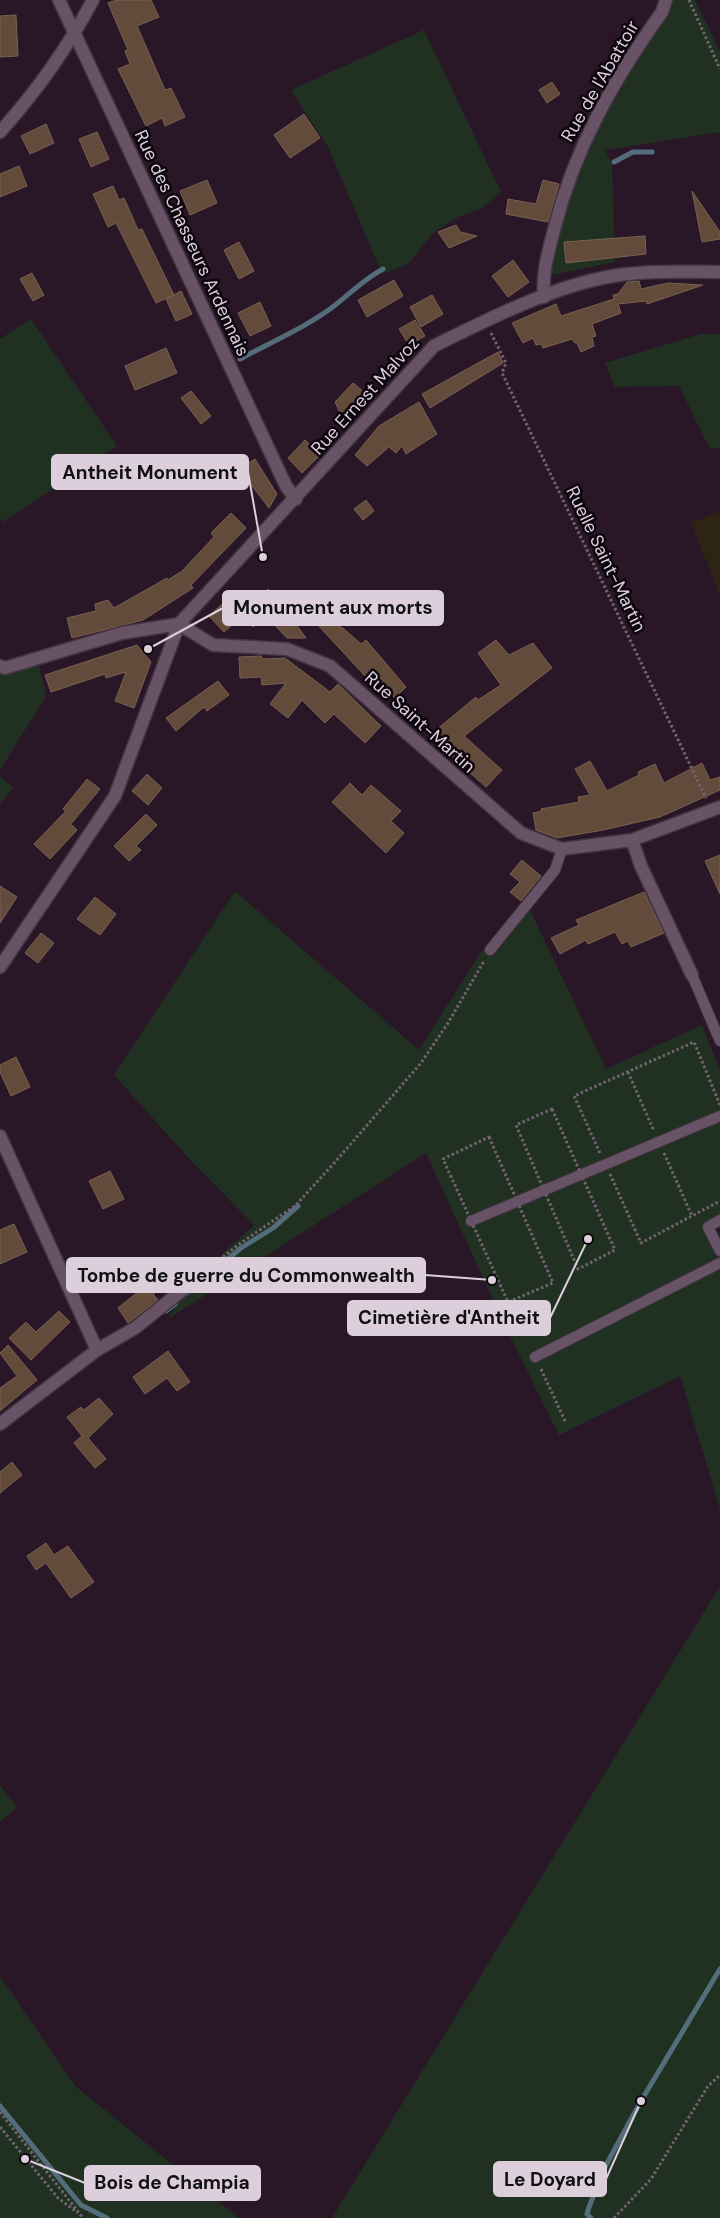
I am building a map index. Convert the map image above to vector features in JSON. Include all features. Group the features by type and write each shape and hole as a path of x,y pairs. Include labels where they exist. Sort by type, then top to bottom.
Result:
{"street":[{"name":"Rue des Chasseurs Ardennais","path":"59,0 76,32 286,486 296,499"},
{"path":"0,132 19,111 76,32 93,0"},
{"name":"Rue de l'Abattoir","path":"544,297 542,280 545,261 562,196 584,140 621,75 662,12 666,0"},
{"name":"Rue Ernest Malvoz","path":"179,624 296,499 434,346 485,321 544,297 568,288 613,276 720,272"},
{"path":"0,666 5,668 122,633 179,624 116,796 0,967"},
{"name":"Rue Saint-Martin","path":"179,624 212,645 287,649 330,666 521,833 562,849 632,840 716,808"},
{"path":"632,840 692,975"},
{"path":"0,1136 97,1350"},
{"path":"0,1424 97,1350 134,1328 185,1288"}],"lane":[{"path":"490,950 555,870 562,849"},
{"path":"692,975 720,1041"},
{"path":"471,1221 720,1116"},
{"path":"720,1220 708,1227 720,1252"},
{"path":"535,1357 720,1263"}],"path":[{"path":"689,0 720,69"},
{"name":"Ruelle Saint-Martin","path":"485,321 506,363 502,373 716,808"},
{"path":"185,1288 238,1245 296,1205 336,1161 421,1062 448,1023 490,950"},
{"path":"535,1357 566,1423"},
{"path":"614,2218 651,2179 708,2086 720,2074"},
{"path":"0,2112 82,2217"},
{"path":"0,2127 58,2198 82,2217"}],"shaded area":[{"path":"720,511 720,596 691,523"}],"green space":[{"path":"670,0 695,0 720,52 720,132 605,150 612,164 615,262 551,275 557,239 580,167 632,64"},
{"path":"424,30 501,192 481,209 458,217 434,232 408,264 382,274 328,147 291,90"},
{"path":"31,319 117,446 3,522 0,518 0,339"},
{"path":"701,334 720,334 720,448 710,449 679,386 615,387 605,363"},
{"path":"39,665 46,696 0,770 0,672"},
{"path":"0,776 13,788 0,804"},
{"path":"235,891 419,1050 481,952 530,910 606,1069 702,1025 720,1070 720,1218 704,1226 720,1256 720,1509 680,1376 559,1435 507,1330 426,1153 168,1319 185,1288 254,1225 193,1163 114,1075"},
{"path":"720,1586 720,2218 332,2218"},
{"path":"0,1785 17,1807 0,1822"},
{"path":"0,1976 75,2086 239,2218 0,2218"}],"building":[{"path":"116,0 151,0 159,17 137,26 165,90 171,88 185,117 165,126 162,118 146,126 118,69 130,64 125,51 128,50 108,3"},
{"path":"16,15 18,56 0,57 0,16"},
{"path":"552,82 560,94 547,103 539,90"},
{"path":"304,114 320,138 290,158 274,135"},
{"path":"46,124 54,143 30,154 21,136"},
{"path":"97,132 109,159 91,167 79,139"},
{"path":"19,166 27,186 0,197 0,174"},
{"path":"207,180 217,203 190,215 180,191"},
{"path":"543,180 559,184 548,222 506,214 508,199 536,204"},
{"path":"113,186 119,200 124,198 138,230 142,229 174,295 156,303 116,223 108,227 93,194"},
{"path":"692,191 720,232 720,239 702,242"},
{"path":"456,225 460,232 477,236 449,248 438,232"},
{"path":"645,236 646,254 566,263 564,242"},
{"path":"239,242 254,271 239,279 224,250"},
{"path":"513,260 529,282 508,297 492,276"},
{"path":"32,273 44,295 33,301 20,279"},
{"path":"394,280 403,296 367,317 358,300"},
{"path":"639,281 641,289 668,283 703,285 647,304 646,301 618,304 621,313 592,324 596,336 592,337 594,346 581,352 577,343 572,339 543,348 541,344 536,345 533,338 523,343 512,323 556,304 561,316 614,299 613,295 618,294 627,282"},
{"path":"181,291 192,314 176,321 166,299"},
{"path":"432,295 443,314 421,327 410,307"},
{"path":"260,302 271,326 250,336 238,313"},
{"path":"415,320 425,336 409,345 399,329"},
{"path":"166,348 177,373 135,390 125,366"},
{"path":"498,352 503,363 430,408 422,394"},
{"path":"353,383 370,397 344,421 335,402"},
{"path":"191,391 211,416 201,424 181,398"},
{"path":"419,402 437,434 406,454 402,446 396,453 389,447 367,466 355,455 379,426"},
{"path":"305,440 320,455 302,473 288,458"},
{"path":"255,459 277,494 269,508 239,469"},
{"path":"366,500 374,511 363,520 354,509"},
{"path":"231,513 246,528 191,585 193,588 143,620 72,638 67,618 96,611 95,604 108,600 114,608 167,578 168,580 182,571 214,537 211,533"},
{"path":"268,589 297,621 295,623 306,638 287,638 266,616 253,627 242,616 224,632 209,616 236,591 249,605"},
{"path":"305,608 344,629 361,644 366,640 406,687 395,698 383,684 378,690 304,610"},
{"path":"496,640 509,655 533,643 552,668 464,736 502,770 486,787 429,736 476,697 478,700 501,685 478,653"},
{"path":"137,645 151,662 134,708 115,701 126,672 106,678 105,674 51,692 45,675"},
{"path":"261,656 263,659 285,658 330,692 338,684 381,726 365,743 334,714 325,723 302,700 288,718 270,704 286,683 262,685 261,677 240,678 239,657"},
{"path":"218,681 229,695 207,711 204,707 176,731 166,718"},
{"path":"590,761 607,791 639,775 638,772 655,764 664,783 702,763 710,780 720,777 720,790 660,817 603,830 557,838 536,830 533,813 542,811 541,809 579,802 578,797 590,795 575,769"},
{"path":"147,774 162,788 148,805 132,791"},
{"path":"87,779 100,789 71,824 77,830 50,859 34,844 66,811 63,809"},
{"path":"350,783 362,795 371,785 401,811 391,821 404,833 386,853 332,802"},
{"path":"146,814 157,825 136,846 141,850 129,861 114,846"},
{"path":"720,855 720,894 705,861"},
{"path":"522,860 541,876 521,901 510,892 520,882 510,874"},
{"path":"0,886 17,897 0,923"},
{"path":"644,892 664,933 631,947 628,941 622,944 615,932 588,944 586,940 560,954 551,938 579,925 576,920"},
{"path":"95,897 116,914 100,935 77,919"},
{"path":"41,933 54,943 38,963 25,953"},
{"path":"16,1057 30,1087 11,1096 0,1072 0,1065"},
{"path":"110,1171 124,1199 103,1209 89,1181"},
{"path":"14,1224 27,1252 0,1264 0,1230"},
{"path":"156,1267 168,1283 153,1294 158,1300 128,1323 118,1308 139,1291 133,1283"},
{"path":"59,1311 70,1322 31,1360 9,1338 26,1322 36,1332"},
{"path":"8,1345 37,1380 0,1411 0,1388 17,1376 0,1353"},
{"path":"168,1351 190,1382 177,1391 167,1378 145,1394 133,1377"},
{"path":"99,1398 113,1414 88,1438 106,1459 95,1468 74,1443 82,1436 67,1417 81,1407 84,1410"},
{"path":"12,1462 22,1475 0,1493 0,1472"},
{"path":"46,1543 54,1555 68,1546 94,1582 71,1598 46,1563 36,1570 27,1556"}],"waterway":[{"path":"614,162 633,152 652,152"},
{"path":"240,359 311,321 383,269"},
{"path":"187,1293 241,1248 273,1228 298,1206"},
{"path":"166,1311 175,1304"},
{"path":"591,2218 587,2214 606,2165 641,2101 720,1969"},
{"path":"0,2106 81,2205 107,2218"}],"place":[{"name":"Antheit Monument","path":"263,557"},
{"name":"Monument aux morts","path":"148,649"},
{"name":"Cimetière d'Antheit","path":"588,1239"},
{"name":"Tombe de guerre du Commonwealth","path":"492,1280"},
{"name":"Le Doyard","path":"641,2101"},
{"name":"Bois de Champia","path":"25,2159"}]}
